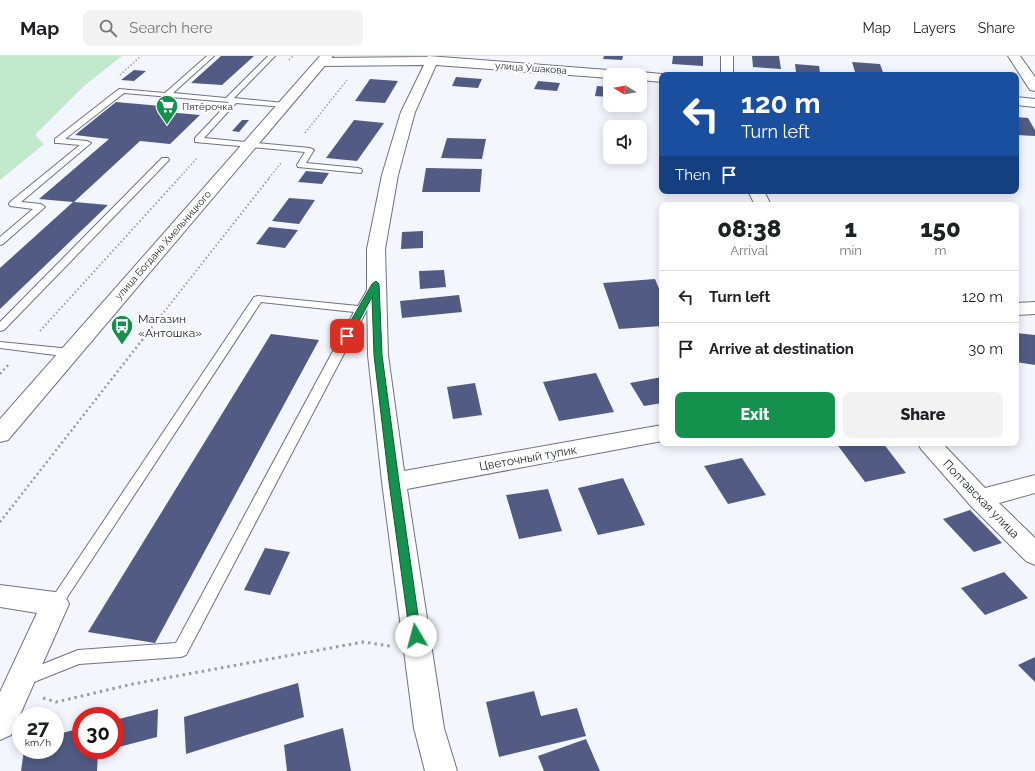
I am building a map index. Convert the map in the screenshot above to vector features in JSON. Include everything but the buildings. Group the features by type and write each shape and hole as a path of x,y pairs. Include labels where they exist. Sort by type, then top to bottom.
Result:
{"street":[{"path":"727,56 727,72"},
{"path":"1014,56 1035,87"},
{"path":"432,58 408,112 390,175 376,249 376,284 378,355 394,482 429,728 441,771"},
{"name":"улица Ушакова","path":"324,59 362,60 432,58 603,73"},
{"name":"улица Богдана Хмельницкого","path":"0,434 324,59"},
{"path":"647,77 659,78"},
{"path":"1019,102 1035,103"},
{"path":"1019,309 1035,308"},
{"name":"Цветочный тупик","path":"394,482 659,434"},
{"name":"Полтавская улица","path":"931,446 980,499 1035,554"},
{"path":"980,499 1035,484"},
{"path":"0,596 55,604 0,725"}],"lane":[{"path":"166,95 211,56"},
{"path":"272,56 198,140 310,150 300,165 358,171"},
{"path":"0,242 41,207 13,204 87,144 58,141 122,91 284,105"},
{"path":"0,328 165,160"},
{"path":"18,685 78,657 181,650 361,309 376,284"},
{"path":"55,604 258,299 361,309"},
{"path":"0,345 71,352"}],"path":[{"path":"122,91 114,79 141,56"},
{"path":"288,61 293,56"},
{"path":"0,522 362,60"},
{"path":"0,374 212,141"},
{"path":"18,685 56,702 133,684 364,642 418,651"}],"green space":[{"path":"0,56 122,56 84,86 35,135 44,144 0,180"}],"place":[{"name":"Пятёрочка","path":"167,126"},
{"name":"Магазин «Антошка»","path":"122,346"}],"route":[{"path":"347,336 376,284 378,355 416,636"}]}
